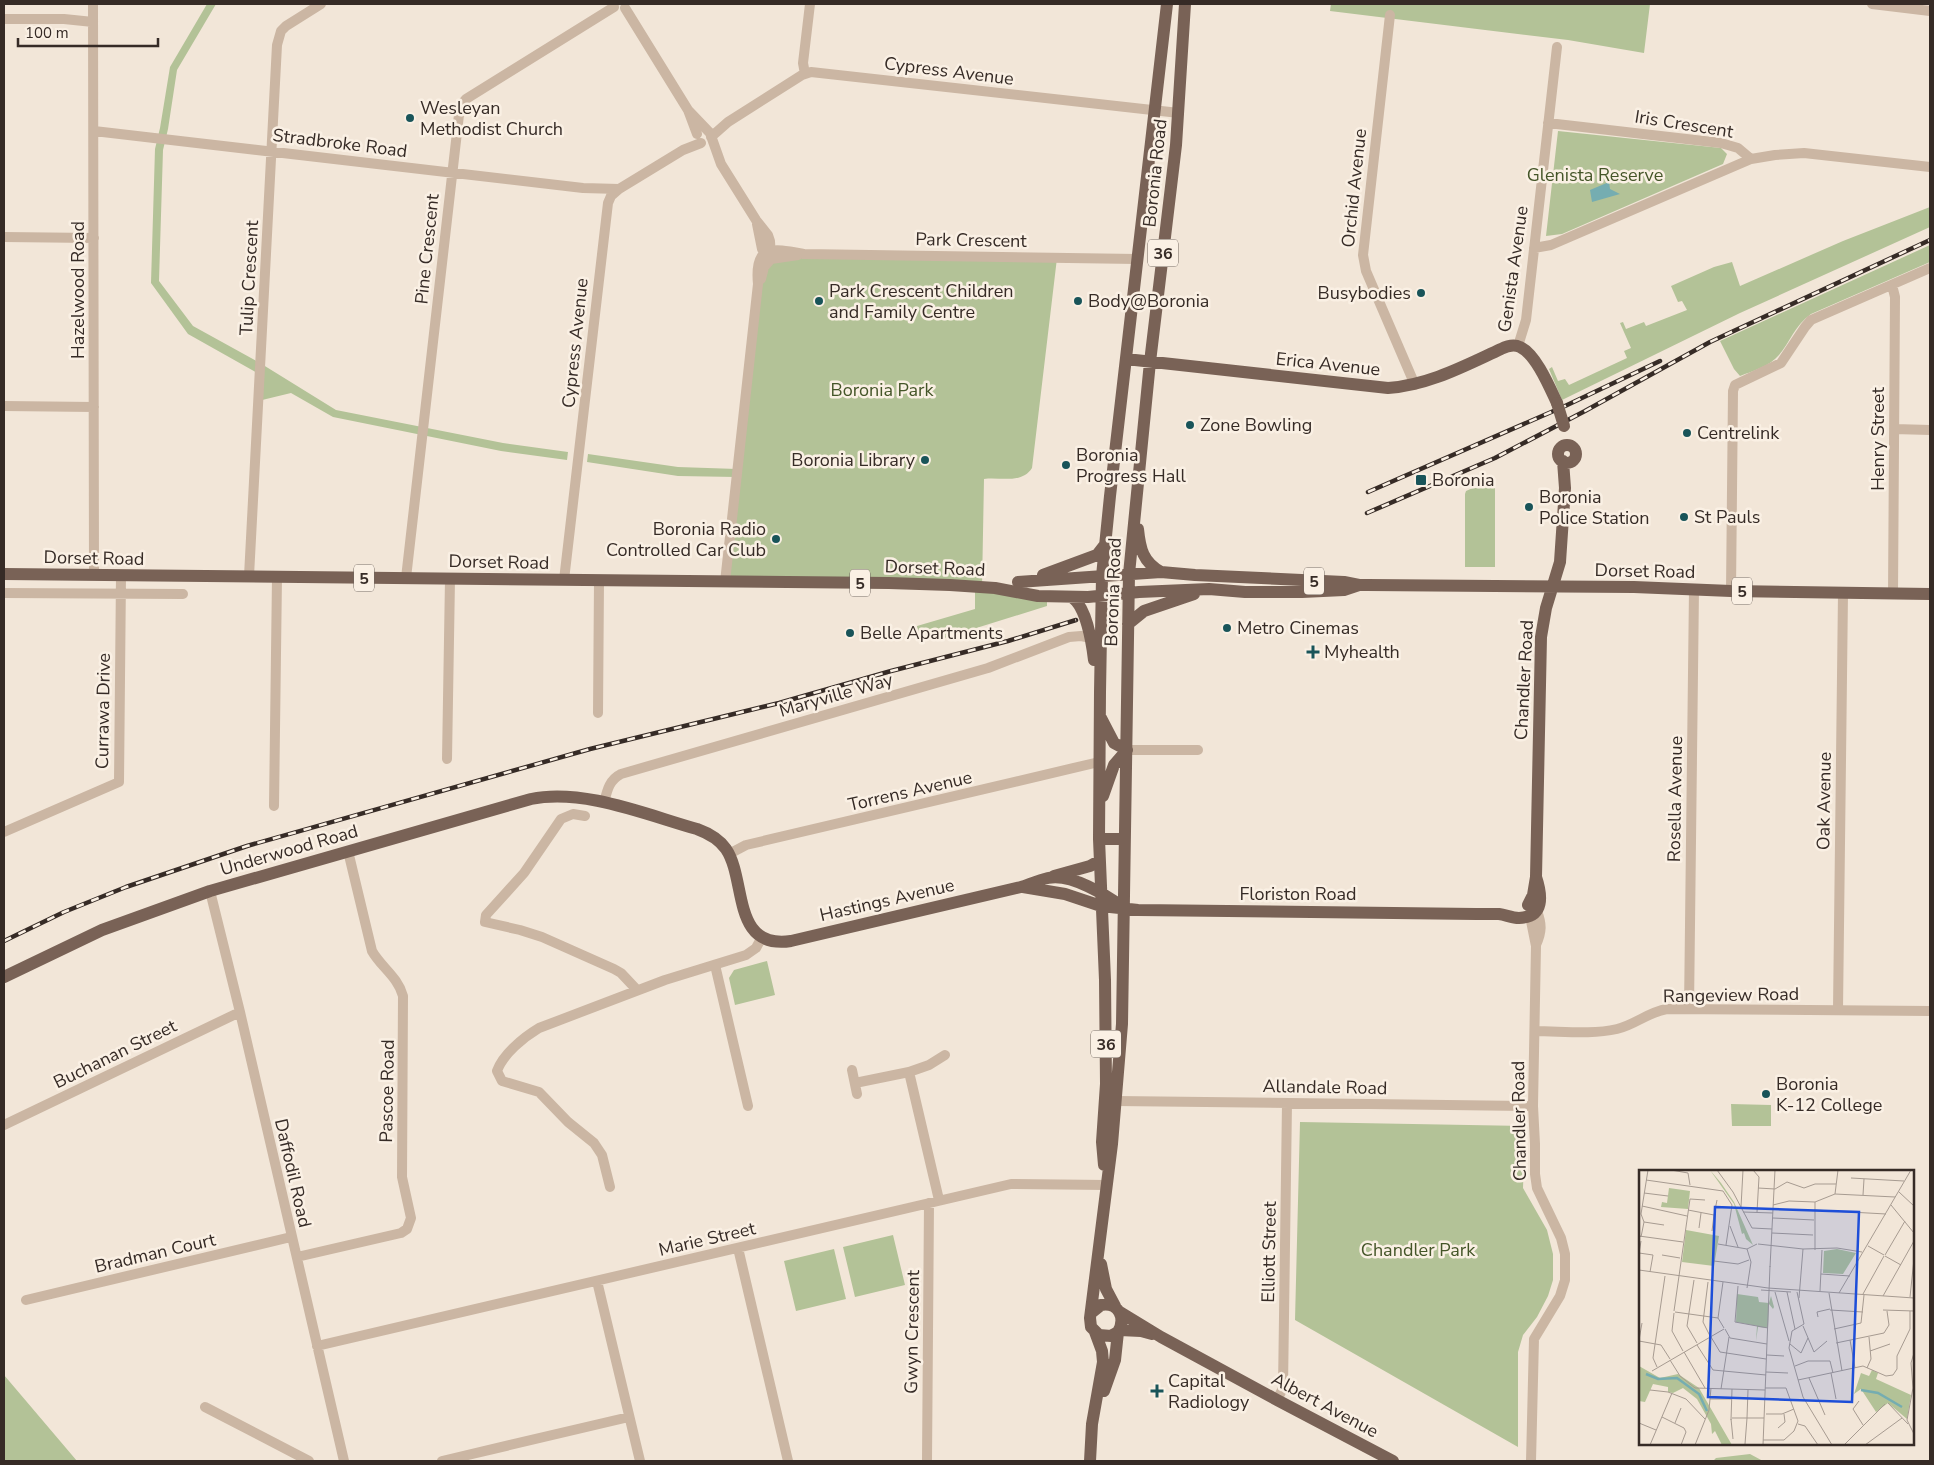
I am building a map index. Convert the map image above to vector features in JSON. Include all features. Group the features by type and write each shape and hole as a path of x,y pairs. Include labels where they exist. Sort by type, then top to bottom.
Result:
{"main road":[{"name":"Boronia Road","path":"1106,1184 1102,1142 1106,1084 1105,960 1099,861 1102,576 1167,4"},
{"name":"Boronia Road","path":"1092,1313 1116,1101 1122,1024 1129,574 1135,499 1179,113 1185,4"},
{"name":"Erica Avenue","path":"1126,359 1388,388 1415,385 1434,379 1501,348 1518,346"},
{"name":"Chandler Road","path":"1518,346 1535,362 1557,403 1564,426 1562,439 1576,454 1567,461 1560,562 1546,608 1541,637 1536,877 1532,910"},
{"path":"1135,499 1142,549 1151,566 1161,572"},
{"name":"Dorset Road","path":"995,588 1054,572 1094,556 1101,552 1104,546"},
{"name":"Dorset Road","path":"1018,582 1161,572 1344,582 1359,585 1930,594"},
{"name":"Dorset Road","path":"4,574 943,585 995,588 1020,594 1070,597 1102,597 1209,589 1277,593 1344,590 1359,585"},
{"path":"1128,624 1144,611 1209,589"},
{"name":"Boronia Road","path":"1070,597 1077,602 1082,611 1091,638 1100,692"},
{"path":"1099,809 1114,765 1126,750 1114,742 1100,716"},
{"name":"Underwood Road","path":"4,977 102,930 210,891 542,796 565,795 600,801"},
{"path":"600,801 697,829 720,842 728,854 747,919 762,937"},
{"path":"1099,839 1124,839"},
{"path":"1049,878 1090,866 1099,861"},
{"name":"Hastings Avenue","path":"762,937 778,942 791,941 1021,887 1049,878 1068,880 1100,891"},
{"name":"Hastings Avenue","path":"1021,887 1065,894 1101,906 1124,908"},
{"path":"1100,891 1124,908"},
{"name":"Floriston Road","path":"1124,908 1204,911 1501,914 1521,909 1532,910"},
{"name":"Boronia Road","path":"1099,1256 1103,1279 1117,1309"},
{"path":"1092,1313 1101,1305 1106,1304 1117,1309"},
{"name":"Albert Avenue","path":"1117,1309 1161,1337 1393,1461"},
{"name":"36","path":"1093,1416 1113,1367 1122,1320 1117,1309"},
{"name":"36","path":"1090,1461 1093,1416 1103,1362 1102,1351 1090,1323 1092,1313"},
{"path":"1095,1332 1107,1336 1119,1331"},
{"name":"Albert Avenue","path":"1119,1331 1141,1331 1161,1337"}],"street":[{"name":"Tulip Crescent","path":"248,576 277,45 279,35 286,26 320,4"},
{"path":"615,193 805,74 803,61 810,4"},
{"path":"1872,4 1930,11"},
{"path":"613,5 619,10 626,6 721,164 756,220 768,235 770,241 769,254 758,263 758,284 725,582"},
{"name":"Pine Crescent","path":"406,578 460,109 464,101 613,5"},
{"path":"4,20 64,19 93,13"},
{"name":"Hazelwood Road","path":"93,13 94,575"},
{"name":"Orchid Avenue","path":"1390,15 1363,256 1366,271 1415,385"},
{"name":"Genista Avenue","path":"1518,346 1526,320 1557,47"},
{"name":"Cypress Avenue","path":"805,74 816,72 1179,113"},
{"name":"Iris Crescent","path":"1548,123 1722,143 1738,148 1751,159 1804,153 1930,167"},
{"name":"Stradbroke Road","path":"94,131 452,172 615,193"},
{"path":"1534,248 1551,245 1751,159"},
{"name":"Cypress Avenue","path":"564,580 607,208 615,193"},
{"path":"4,237 94,238"},
{"name":"Park Crescent","path":"769,254 1137,259"},
{"path":"1731,591 1733,391 1736,385 1781,363 1805,326 1812,320 1930,268"},
{"name":"Henry Street","path":"1892,285 1895,297 1893,594"},
{"path":"4,406 94,407"},
{"path":"1894,429 1930,430"},
{"name":"Currawa Drive","path":"4,832 119,782 121,575"},
{"path":"274,806 277,577"},
{"path":"447,759 450,579"},
{"path":"598,713 599,580"},
{"name":"Rosella Avenue","path":"1689,1009 1694,589"},
{"path":"4,593 183,594"},
{"name":"Oak Avenue","path":"1838,1010 1843,593"},
{"name":"Maryville Way","path":"600,801 613,779 621,774 980,670 1066,638 1081,636 1091,638"},
{"path":"1126,750 1198,750"},
{"name":"Torrens Avenue","path":"728,854 746,845 1099,762"},
{"path":"585,816 573,814 561,819 524,873 486,915 485,922 542,937 614,969 621,973 637,990"},
{"name":"Pascoe Road","path":"297,1257 398,1234 407,1229 410,1222 402,1177 403,996 395,979 378,961 372,951 348,851"},
{"name":"Daffodil Road","path":"210,891 297,1257 342,1461"},
{"name":"Chandler Road","path":"1531,1461 1534,1339 1560,1296 1565,1280 1565,1254 1562,1238 1537,1188 1535,1174 1533,1106 1536,946 1542,926 1532,910"},
{"path":"610,1187 602,1155 596,1146 562,1117 539,1092 502,1081 497,1070 505,1057 539,1028 678,975 746,955 756,948 762,937"},
{"path":"715,964 748,1106"},
{"name":"Rangeview Road","path":"1535,1031 1616,1029 1656,1011 1689,1009 1930,1011"},
{"name":"Buchanan Street","path":"4,1126 240,1012"},
{"path":"855,1083 909,1072 929,1065 945,1055"},
{"path":"852,1070 857,1094"},
{"name":"Gwyn Crescent","path":"909,1072 934,1202 927,1461"},
{"name":"Allandale Road","path":"1116,1101 1533,1106"},
{"name":"Elliott Street","path":"1277,1400 1283,1388 1287,1103"},
{"name":"Marie Street","path":"317,1346 1011,1184 1106,1184"},
{"name":"Bradman Court","path":"26,1300 291,1237"},
{"path":"738,1248 788,1461"},
{"path":"597,1281 640,1461"},
{"path":"205,1407 309,1461"},
{"path":"442,1461 629,1417"}],"green space":[{"path":"207,4 216,4 177,70 163,150 159,281 193,326 260,363 336,410 503,443 568,452 567,460 501,451 333,417 291,393 258,401 259,374 188,334 151,283 155,149 170,67"},
{"path":"1331,4 1650,4 1644,53 1568,40 1330,11"},
{"name":"Glenista Reserve","path":"1558,131 1721,148 1727,154 1723,164 1562,234 1546,236"},
{"path":"1930,207 1930,227 1740,313 1562,400 1549,369 1552,367 1558,381 1565,379 1569,385 1627,358 1624,351 1631,348 1620,323 1623,322 1626,329 1644,322 1646,326 1687,310 1682,301 1678,302 1671,286 1714,267 1732,262 1740,286 1843,241"},
{"path":"1930,245 1930,262 1811,314 1797,328 1779,355 1766,365 1740,376 1734,369 1720,341"},
{"name":"Boronia Park","path":"765,258 1057,258 1032,468 1028,473 1017,478 984,479 982,587 1047,596 1047,606 941,639 937,628 918,637 917,626 975,609 975,587 725,582 736,477 678,476 587,462 588,454 678,467 737,469"},
{"path":"1495,478 1495,567 1465,567 1466,491"},
{"path":"767,961 775,995 735,1005 729,978 734,970"},
{"path":"1731,1104 1771,1105 1771,1126 1732,1126"},
{"name":"Chandler Park","path":"1300,1122 1525,1126 1523,1188 1547,1230 1553,1254 1553,1280 1548,1296 1537,1317 1523,1335 1518,1352 1518,1447 1295,1320"},
{"path":"893,1235 905,1285 855,1297 843,1247"},
{"path":"834,1249 846,1299 796,1311 784,1261"},
{"path":"4,1375 77,1461 4,1461"},
{"path":"1750,1454 1763,1461 1713,1461 1716,1458"}],"water":[{"path":"1609,182 1610,189 1620,194 1592,202 1590,190"}],"railway":[{"path":"1367,513 1495,458 1710,342 1930,240"},
{"path":"1368,492 1565,406 1660,361"},
{"path":"4,941 64,912 126,887 247,846 590,749 779,703 891,671 1008,641 1076,620"}],"place":[{"name":"Wesleyan Methodist Church","path":"410,118"},
{"name":"Busybodies","path":"1421,293"},
{"name":"Park Crescent Children and Family Centre","path":"819,301"},
{"name":"Body@Boronia","path":"1078,301"},
{"name":"Zone Bowling","path":"1190,425"},
{"name":"Centrelink","path":"1687,433"},
{"name":"Boronia Library","path":"925,460"},
{"name":"Boronia Progress Hall","path":"1066,465"},
{"name":"Boronia","path":"1421,480"},
{"name":"Boronia Police Station","path":"1529,507"},
{"name":"St Pauls","path":"1684,517"},
{"name":"Boronia Radio Controlled Car Club","path":"776,539"},
{"name":"Metro Cinemas","path":"1227,628"},
{"name":"Belle Apartments","path":"850,633"},
{"name":"Myhealth","path":"1313,652"},
{"name":"Boronia K-12 College","path":"1766,1094"},
{"name":"Capital Radiology","path":"1157,1391"}]}
